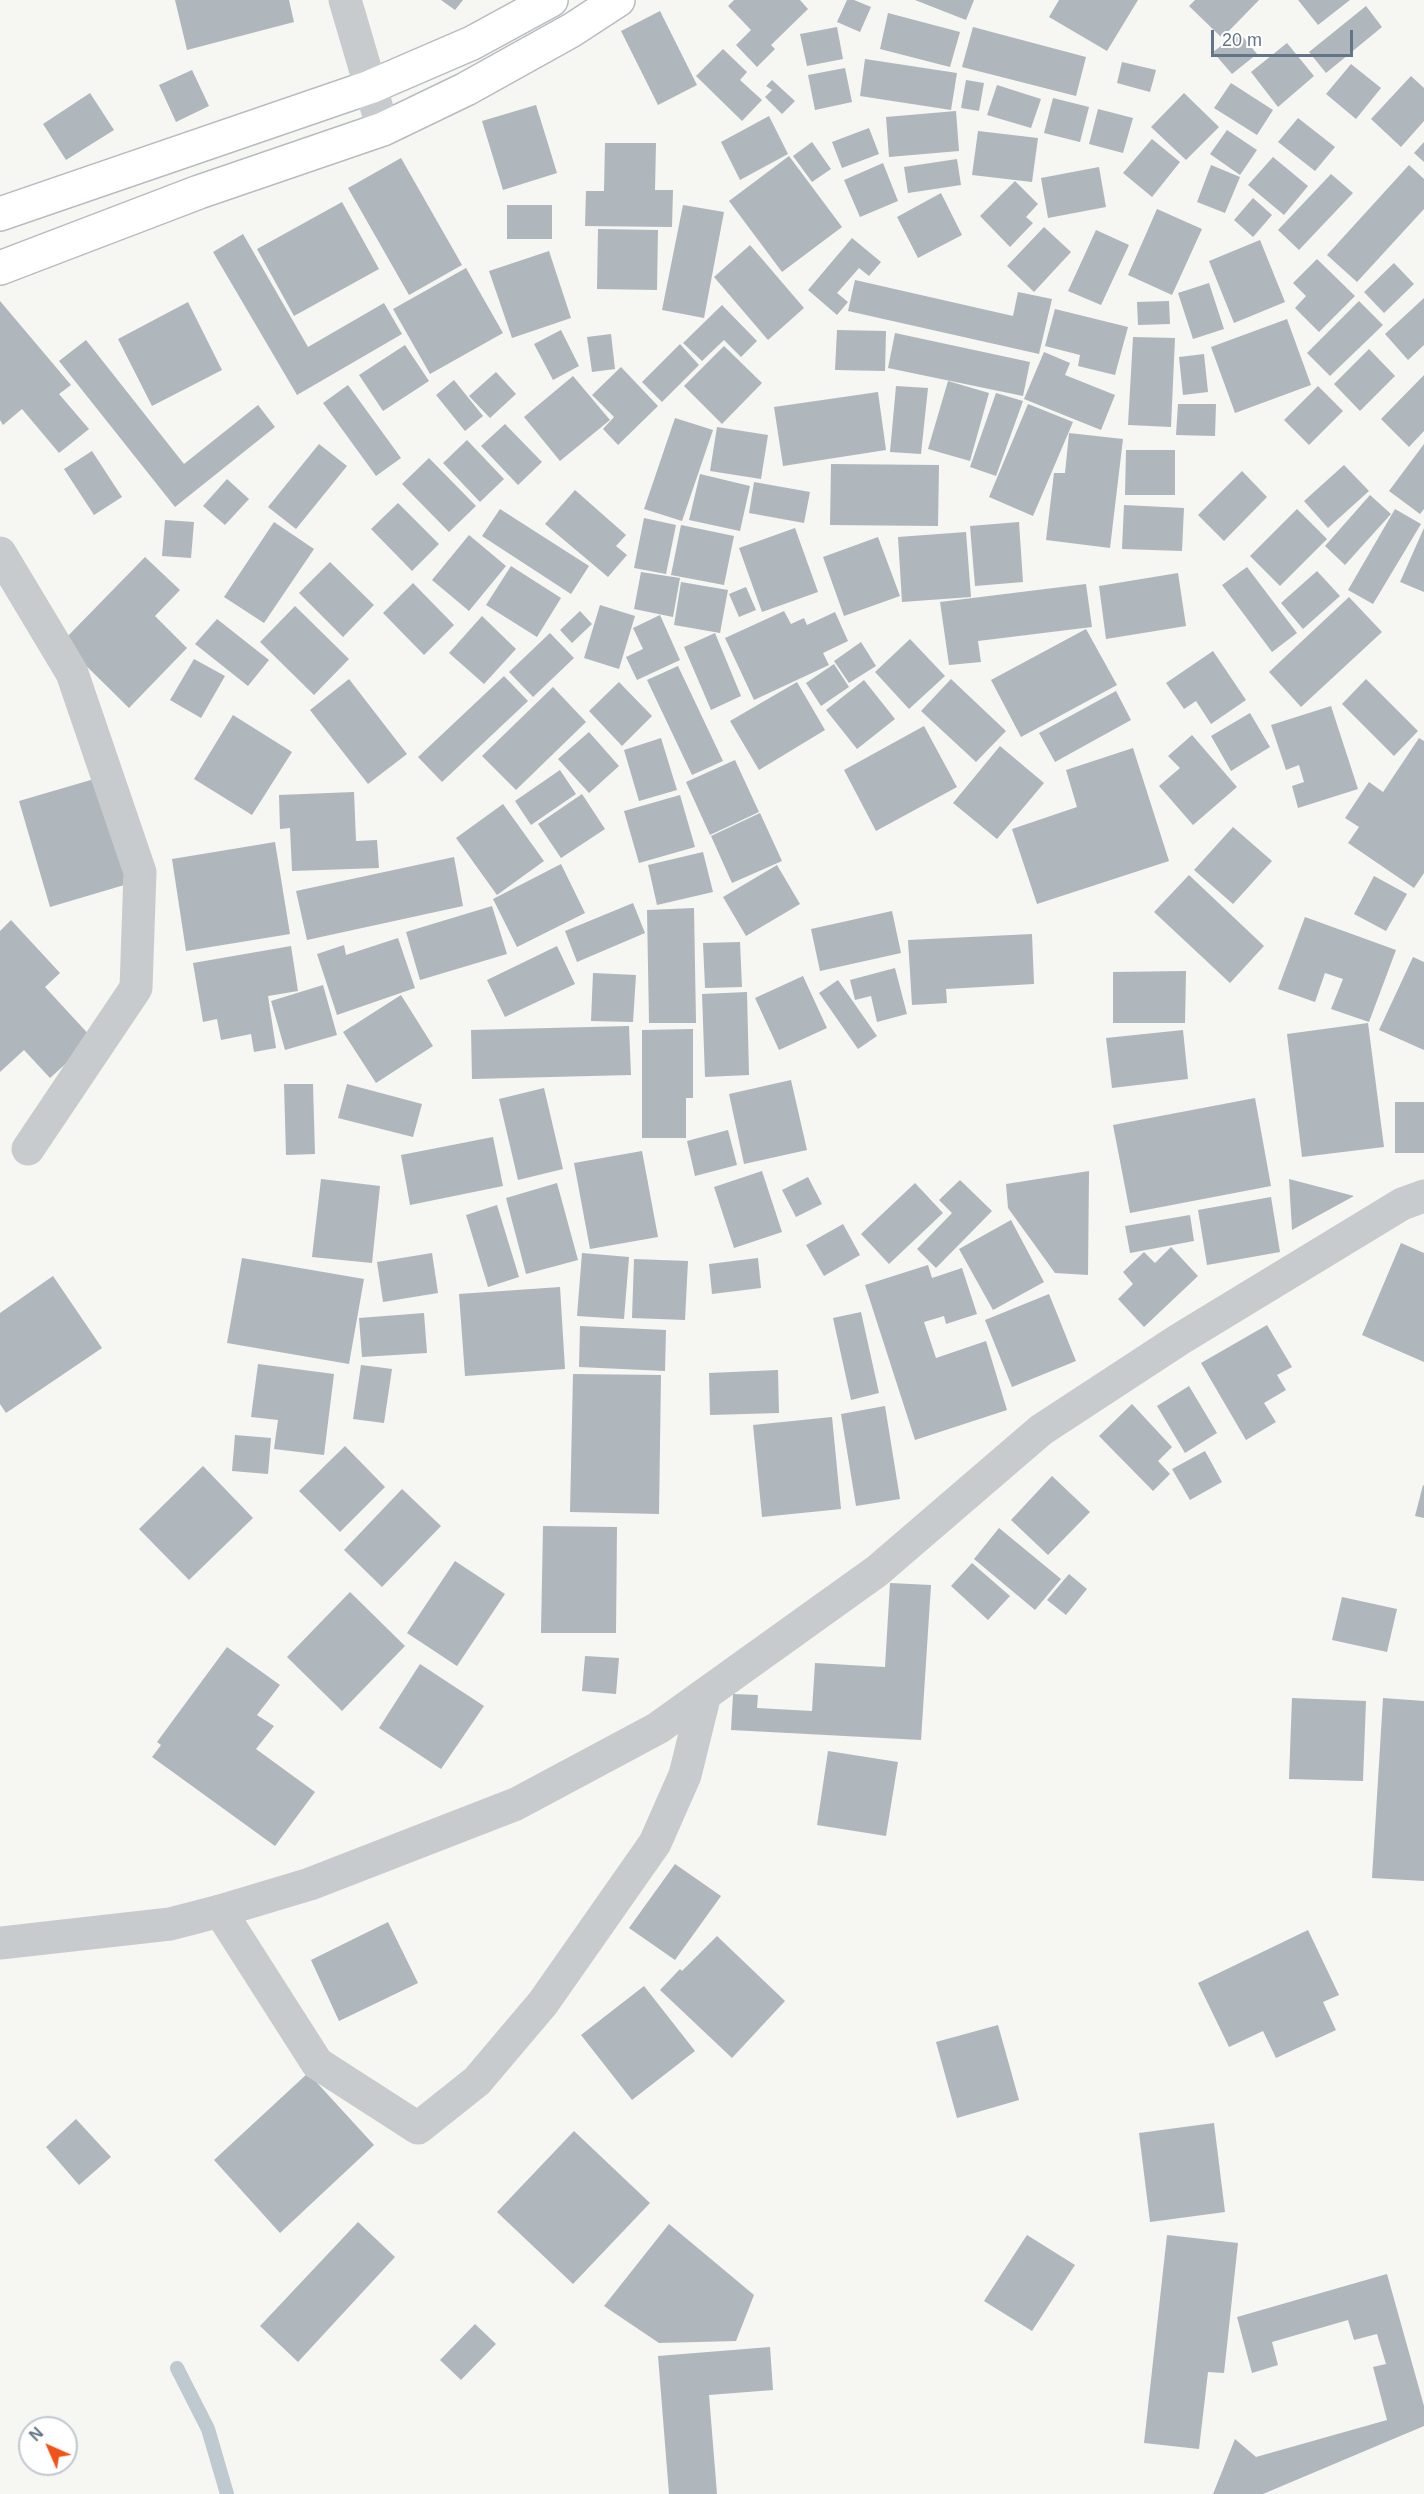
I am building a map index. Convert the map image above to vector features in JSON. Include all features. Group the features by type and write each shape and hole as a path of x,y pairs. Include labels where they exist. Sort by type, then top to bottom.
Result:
{"main road":[{"path":"0,213 370,87 472,43 551,0"},
{"path":"0,268 199,192 384,129 495,73 572,30 618,0"}],"street":[{"path":"345,0 384,129"},
{"path":"0,553 72,673 140,872 136,988 28,1149"},
{"path":"0,1943 170,1923 220,1911 310,1884 516,1804 658,1728 877,1571 1041,1430 1180,1339 1402,1204 1424,1196"},
{"path":"220,1911 317,2063 418,2128 477,2081 543,2003 655,1843 684,1775 705,1694"}],"building":[{"path":"175,0 289,0 294,22 187,50"},
{"path":"441,0 463,0 455,10"},
{"path":"734,0 800,0 808,9 771,45 775,49 757,67 736,45 751,30 728,6"},
{"path":"847,0 854,0 871,7 860,32 837,22"},
{"path":"915,0 974,0 966,20"},
{"path":"1059,0 1138,0 1107,51 1049,17"},
{"path":"1195,0 1259,0 1222,38 1189,6"},
{"path":"1298,0 1350,0 1318,25"},
{"path":"1366,6 1382,27 1326,73 1309,52"},
{"path":"660,11 697,85 658,105 621,31"},
{"path":"888,13 960,32 950,67 880,49"},
{"path":"837,27 843,59 807,66 800,34"},
{"path":"973,27 1086,57 1076,96 962,67"},
{"path":"1239,32 1257,54 1232,74 1213,52"},
{"path":"1287,43 1314,76 1278,107 1251,72"},
{"path":"723,49 747,72 740,80 762,100 742,121 696,76"},
{"path":"865,59 957,73 951,110 860,96"},
{"path":"1122,62 1156,70 1150,92 1117,83"},
{"path":"1351,64 1381,88 1356,119 1326,94"},
{"path":"845,68 852,102 815,110 808,75"},
{"path":"192,70 209,106 176,122 159,85"},
{"path":"1411,76 1424,88 1424,121 1401,147 1371,119"},
{"path":"772,80 795,101 782,114 765,97 772,90 766,86"},
{"path":"966,80 984,83 979,111 961,108"},
{"path":"1231,83 1273,110 1257,135 1214,108"},
{"path":"997,85 1041,99 1031,128 987,115"},
{"path":"90,93 114,130 66,160 43,124"},
{"path":"1184,93 1219,127 1186,160 1151,127"},
{"path":"1053,98 1089,107 1080,142 1044,133"},
{"path":"536,105 557,173 503,190 482,121"},
{"path":"1098,109 1133,118 1123,153 1089,144"},
{"path":"956,111 959,151 889,157 886,117"},
{"path":"769,116 788,154 740,180 721,142"},
{"path":"1298,118 1335,147 1315,171 1278,142"},
{"path":"869,128 879,154 842,168 832,142"},
{"path":"1227,130 1257,150 1240,175 1210,154"},
{"path":"978,131 1038,138 1032,182 972,175"},
{"path":"1152,139 1180,162 1152,197 1123,173"},
{"path":"812,142 831,169 812,182 793,156"},
{"path":"1424,142 1424,162 1414,153"},
{"path":"605,143 656,143 655,190 673,190 672,227 585,226 586,191 604,191"},
{"path":"789,156 842,227 782,272 729,201"},
{"path":"1273,157 1308,186 1284,215 1248,185"},
{"path":"401,158 462,265 409,295 348,188"},
{"path":"957,159 961,185 908,193 904,167"},
{"path":"883,163 898,201 860,217 844,180"},
{"path":"1211,165 1240,177 1225,213 1197,202"},
{"path":"1409,165 1424,179 1424,209 1357,282 1327,255"},
{"path":"1099,167 1106,207 1048,218 1041,178"},
{"path":"1331,174 1353,193 1299,250 1278,230"},
{"path":"1015,181 1038,204 1026,217 1033,223 1010,247 980,216"},
{"path":"941,193 962,235 918,258 897,217"},
{"path":"1253,198 1272,215 1253,237 1234,220"},
{"path":"342,202 379,269 294,316 257,249"},
{"path":"507,205 552,205 552,239 507,239"},
{"path":"683,205 724,212 704,318 662,310"},
{"path":"1157,209 1202,229 1172,295 1128,275"},
{"path":"1044,227 1071,252 1034,292 1007,266"},
{"path":"598,229 658,230 657,290 597,289"},
{"path":"1096,230 1129,245 1101,305 1068,291"},
{"path":"243,234 308,347 384,303 402,334 297,395 213,252"},
{"path":"852,238 881,262 869,276 859,268 837,293 848,302 837,315 808,290"},
{"path":"1260,240 1285,302 1234,323 1209,261"},
{"path":"750,245 804,308 768,340 714,277"},
{"path":"549,251 571,318 512,338 489,271"},
{"path":"1317,259 1355,296 1319,332 1295,308 1306,296 1293,283"},
{"path":"1394,263 1414,284 1384,313 1364,292"},
{"path":"466,268 503,333 430,374 393,309"},
{"path":"855,280 1013,316 1018,292 1052,299 1039,354 848,311"},
{"path":"1209,283 1224,329 1193,339 1178,293"},
{"path":"1424,298 1424,345 1408,360 1385,334"},
{"path":"0,301 71,385 59,394 89,429 59,453 22,409 3,425 0,420"},
{"path":"1169,301 1170,324 1138,325 1137,302"},
{"path":"1359,301 1383,325 1330,376 1307,353"},
{"path":"188,302 222,370 152,406 118,339"},
{"path":"722,305 757,341 741,357 724,340 702,361 683,343"},
{"path":"1055,309 1128,327 1115,375 1078,366 1080,355 1045,346"},
{"path":"1287,319 1311,385 1235,413 1211,347"},
{"path":"561,330 579,366 553,380 534,344"},
{"path":"837,330 886,331 885,371 835,370"},
{"path":"895,333 1030,362 1023,396 888,368"},
{"path":"611,334 615,369 592,372 587,337"},
{"path":"1133,337 1175,338 1171,427 1128,425"},
{"path":"86,340 184,464 258,405 275,427 175,507 59,361"},
{"path":"680,344 699,365 662,402 642,382"},
{"path":"405,345 429,381 383,411 359,375"},
{"path":"724,346 762,383 722,424 684,386"},
{"path":"1369,349 1395,376 1360,411 1334,384"},
{"path":"1044,352 1070,363 1065,375 1115,395 1101,430 1024,399"},
{"path":"1204,354 1208,392 1183,395 1179,357"},
{"path":"621,367 658,406 618,445 603,429 614,417 592,395"},
{"path":"496,372 516,394 490,418 469,396"},
{"path":"1424,375 1424,431 1409,447 1381,419"},
{"path":"573,376 610,420 560,461 524,417"},
{"path":"454,380 483,416 465,431 436,395"},
{"path":"948,381 989,393 970,461 928,449"},
{"path":"348,385 401,458 376,476 323,403"},
{"path":"896,386 928,388 921,454 890,452"},
{"path":"1318,386 1343,411 1309,445 1284,420"},
{"path":"878,392 886,450 783,466 774,407"},
{"path":"996,393 1023,401 996,476 970,467"},
{"path":"1028,404 1073,422 1033,516 989,497"},
{"path":"1178,404 1216,404 1215,436 1176,435"},
{"path":"675,418 713,430 682,521 644,509"},
{"path":"505,424 542,462 518,485 481,446"},
{"path":"717,427 768,435 761,479 710,471"},
{"path":"1069,433 1123,439 1110,548 1046,540 1054,473 1065,473"},
{"path":"467,440 504,479 480,502 443,463"},
{"path":"319,444 347,466 296,529 268,507"},
{"path":"1424,444 1424,509 1420,514 1389,491"},
{"path":"1126,450 1175,450 1175,495 1125,495"},
{"path":"92,451 122,497 94,515 64,469"},
{"path":"429,458 476,506 449,532 402,484"},
{"path":"831,464 939,465 938,526 830,525"},
{"path":"1344,465 1369,491 1328,528 1304,501"},
{"path":"1242,471 1267,497 1224,541 1198,515"},
{"path":"700,474 750,486 740,531 689,520"},
{"path":"227,479 249,499 225,525 203,506"},
{"path":"754,482 810,492 804,523 749,513"},
{"path":"575,490 626,535 616,546 627,555 608,577 545,524"},
{"path":"1370,495 1391,514 1345,565 1325,546"},
{"path":"398,503 439,544 412,571 371,529"},
{"path":"1124,505 1184,508 1182,551 1122,549"},
{"path":"500,509 589,566 571,594 482,536"},
{"path":"1297,509 1327,539 1280,586 1250,556"},
{"path":"1395,509 1421,524 1373,604 1348,590"},
{"path":"644,518 676,525 666,574 634,568"},
{"path":"165,520 194,522 191,558 162,556"},
{"path":"274,522 314,549 264,623 224,597"},
{"path":"1019,522 1023,582 975,586 970,526"},
{"path":"681,525 734,536 724,585 671,575"},
{"path":"795,528 818,592 762,612 739,548"},
{"path":"1424,528 1424,592 1400,582"},
{"path":"966,532 971,597 902,602 898,537"},
{"path":"469,535 506,566 469,611 432,580"},
{"path":"878,537 900,596 844,616 823,557"},
{"path":"145,557 180,590 155,616 187,648 129,708 62,642"},
{"path":"330,562 374,605 343,637 299,593"},
{"path":"511,566 561,598 537,637 486,605"},
{"path":"1247,567 1297,633 1272,652 1222,585"},
{"path":"1317,571 1340,596 1303,629 1281,603"},
{"path":"641,572 680,578 673,617 634,609"},
{"path":"1178,573 1186,626 1106,639 1099,586"},
{"path":"681,582 728,590 720,633 674,625"},
{"path":"413,583 454,625 424,655 383,613"},
{"path":"1086,584 1092,627 978,641 981,662 949,665 940,602"},
{"path":"746,587 756,610 739,617 729,594"},
{"path":"1349,597 1382,632 1301,707 1269,672"},
{"path":"600,605 635,616 619,669 584,658"},
{"path":"295,606 349,659 314,695 260,642"},
{"path":"580,611 592,624 572,643 560,630"},
{"path":"784,611 791,624 804,618 807,625 835,612 848,641 823,653 829,665 754,700 725,638"},
{"path":"660,615 680,660 637,680 626,657 643,649 633,628"},
{"path":"482,616 516,649 484,684 449,653"},
{"path":"217,619 269,660 248,686 195,644"},
{"path":"1086,629 1117,685 1021,737 991,680"},
{"path":"550,633 574,658 533,697 509,672"},
{"path":"715,633 741,696 711,710 684,647"},
{"path":"910,639 945,676 909,709 875,672"},
{"path":"861,642 876,666 849,683 834,661"},
{"path":"1213,651 1246,700 1211,724 1196,701 1184,709 1166,683"},
{"path":"194,659 225,676 201,718 170,700"},
{"path":"834,664 849,687 821,706 806,683"},
{"path":"678,666 723,761 692,775 647,680"},
{"path":"504,676 528,701 442,782 418,757"},
{"path":"349,679 407,754 368,784 310,710"},
{"path":"951,679 1006,731 976,762 921,711"},
{"path":"1366,679 1418,731 1394,756 1342,704"},
{"path":"864,680 895,719 857,749 826,710"},
{"path":"619,682 652,716 622,746 589,711"},
{"path":"797,682 825,730 759,770 730,721"},
{"path":"553,687 586,722 516,790 482,756"},
{"path":"1116,691 1131,720 1055,762 1039,733"},
{"path":"1331,706 1358,789 1298,808 1292,786 1304,782 1299,765 1286,770 1271,725"},
{"path":"1250,713 1270,747 1231,771 1211,736"},
{"path":"233,715 292,752 252,815 194,779"},
{"path":"924,726 957,787 876,831 844,770"},
{"path":"589,732 619,766 589,793 558,759"},
{"path":"1192,735 1237,787 1193,825 1159,786 1180,768 1168,756"},
{"path":"661,738 677,790 639,801 624,750"},
{"path":"1419,738 1424,741 1424,873 1414,888 1348,843 1359,827 1345,818 1369,782 1383,792"},
{"path":"1000,746 1044,783 997,839 953,803"},
{"path":"1133,748 1169,861 1037,904 1012,829 1077,807 1066,770"},
{"path":"735,760 759,812 710,835 686,782"},
{"path":"560,770 576,794 531,825 515,801"},
{"path":"101,777 131,883 50,907 19,801"},
{"path":"354,792 356,841 377,840 379,868 292,871 290,828 280,829 279,795"},
{"path":"582,794 605,829 561,858 538,824"},
{"path":"680,795 695,847 639,863 624,811"},
{"path":"503,804 544,861 497,895 456,838"},
{"path":"760,813 782,861 732,883 711,836"},
{"path":"1233,827 1272,861 1233,904 1194,870"},
{"path":"275,842 290,934 186,951 172,859"},
{"path":"703,852 713,892 657,905 648,865"},
{"path":"454,857 463,906 307,940 296,891"},
{"path":"561,864 585,913 517,947 493,899"},
{"path":"777,865 800,904 746,936 723,897"},
{"path":"1189,875 1264,946 1230,983 1154,912"},
{"path":"1374,876 1407,894 1386,931 1354,914"},
{"path":"633,903 645,933 577,962 565,931"},
{"path":"492,906 507,954 420,980 406,932"},
{"path":"694,908 696,1023 649,1023 647,910"},
{"path":"892,911 901,953 820,971 811,929"},
{"path":"1305,917 1396,950 1369,1022 1331,1009 1343,979 1325,973 1315,1002 1278,989"},
{"path":"11,920 60,973 45,987 93,1039 50,1078 24,1050 0,1072 0,931"},
{"path":"1032,934 1034,984 946,989 947,1003 912,1005 908,940"},
{"path":"398,938 415,988 337,1015 317,954 344,945 346,955"},
{"path":"740,942 742,987 705,988 703,943"},
{"path":"291,946 298,991 268,996 276,1048 254,1052 251,1034 221,1040 217,1019 203,1022 193,963"},
{"path":"557,946 575,984 505,1017 487,980"},
{"path":"1413,957 1424,962 1424,1050 1379,1030"},
{"path":"895,968 907,1014 877,1022 871,996 855,1000 850,980"},
{"path":"1186,971 1185,1023 1113,1023 1113,972"},
{"path":"593,973 636,975 633,1022 591,1021"},
{"path":"803,976 827,1028 779,1050 755,998"},
{"path":"838,980 877,1036 858,1049 819,993"},
{"path":"323,985 337,1035 285,1050 271,1001"},
{"path":"747,992 749,1075 705,1077 702,994"},
{"path":"401,995 433,1046 376,1083 343,1032"},
{"path":"1368,1023 1384,1147 1302,1157 1287,1034"},
{"path":"629,1026 631,1075 472,1079 471,1030"},
{"path":"693,1029 693,1098 686,1098 686,1138 642,1138 642,1030"},
{"path":"1183,1030 1188,1079 1112,1088 1106,1038"},
{"path":"791,1080 807,1150 744,1164 729,1094"},
{"path":"284,1084 313,1084 315,1154 286,1155"},
{"path":"347,1084 422,1104 413,1137 338,1118"},
{"path":"544,1088 563,1169 518,1180 499,1099"},
{"path":"1255,1098 1271,1186 1130,1213 1113,1125"},
{"path":"1395,1102 1424,1102 1424,1153 1395,1153"},
{"path":"728,1130 737,1165 695,1176 687,1141"},
{"path":"493,1137 503,1186 410,1205 401,1155"},
{"path":"642,1151 658,1237 590,1249 574,1163"},
{"path":"762,1171 782,1232 734,1248 714,1187"},
{"path":"1089,1171 1088,1275 1055,1273 1008,1208 1006,1184"},
{"path":"808,1177 822,1204 796,1217 782,1190"},
{"path":"321,1179 380,1186 372,1263 312,1257"},
{"path":"1289,1179 1354,1196 1292,1230"},
{"path":"960,1180 992,1211 936,1268 917,1249 952,1213 939,1200"},
{"path":"557,1183 578,1260 526,1274 506,1198"},
{"path":"915,1183 943,1213 889,1264 861,1234"},
{"path":"1271,1197 1280,1252 1207,1265 1198,1210"},
{"path":"497,1205 519,1277 488,1287 466,1215"},
{"path":"1190,1215 1194,1241 1130,1253 1125,1226"},
{"path":"1011,1220 1044,1282 993,1310 959,1249"},
{"path":"843,1224 860,1255 824,1276 806,1245"},
{"path":"1401,1243 1424,1253 1424,1362 1362,1335"},
{"path":"1171,1247 1198,1276 1144,1327 1118,1299 1133,1284 1123,1272 1144,1252 1155,1263"},
{"path":"432,1253 438,1293 383,1302 377,1262"},
{"path":"582,1253 629,1257 624,1319 577,1316"},
{"path":"242,1258 364,1279 349,1364 227,1343"},
{"path":"758,1258 761,1288 712,1294 709,1264"},
{"path":"634,1259 688,1261 685,1320 632,1318"},
{"path":"928,1265 932,1278 962,1268 977,1314 946,1324 944,1316 924,1322 936,1358 986,1341 1007,1410 915,1440 865,1285"},
{"path":"53,1276 102,1348 6,1413 0,1404 0,1313"},
{"path":"560,1287 565,1369 465,1376 459,1294"},
{"path":"1049,1294 1076,1361 1012,1387 985,1320"},
{"path":"861,1312 879,1393 851,1400 833,1318"},
{"path":"424,1313 427,1353 362,1357 359,1318"},
{"path":"1267,1325 1292,1367 1277,1375 1286,1390 1264,1403 1276,1422 1246,1440 1201,1363"},
{"path":"580,1326 666,1330 665,1371 579,1367"},
{"path":"258,1364 334,1374 324,1455 274,1449 278,1420 251,1417"},
{"path":"361,1365 392,1369 384,1423 353,1419"},
{"path":"778,1370 779,1413 710,1415 709,1373"},
{"path":"573,1374 661,1375 659,1514 570,1512"},
{"path":"1189,1386 1217,1433 1185,1453 1157,1406"},
{"path":"1132,1404 1172,1447 1158,1461 1170,1474 1153,1491 1099,1436"},
{"path":"885,1406 900,1499 856,1506 841,1414"},
{"path":"832,1417 841,1509 762,1517 753,1425"},
{"path":"235,1435 271,1438 268,1474 232,1471"},
{"path":"345,1446 385,1487 340,1532 299,1491"},
{"path":"1205,1451 1222,1482 1190,1500 1172,1469"},
{"path":"203,1466 253,1518 189,1580 139,1529"},
{"path":"1052,1476 1090,1512 1048,1555 1011,1520"},
{"path":"1424,1486 1424,1518 1415,1516"},
{"path":"402,1489 441,1526 382,1587 344,1550"},
{"path":"543,1526 617,1527 616,1633 541,1633"},
{"path":"999,1528 1061,1579 1035,1610 974,1559"},
{"path":"455,1561 505,1594 457,1666 407,1633"},
{"path":"972,1563 1010,1596 988,1620 951,1586"},
{"path":"1069,1574 1087,1589 1066,1615 1047,1600"},
{"path":"890,1583 931,1585 921,1740 731,1730 733,1694 758,1695 757,1708 812,1711 815,1663 885,1667"},
{"path":"350,1592 405,1646 342,1711 287,1657"},
{"path":"1342,1597 1397,1609 1387,1652 1332,1640"},
{"path":"227,1647 280,1685 257,1715 274,1726 256,1749 315,1792 275,1846 152,1757 161,1745 157,1742"},
{"path":"585,1656 619,1658 616,1694 582,1691"},
{"path":"420,1664 484,1706 441,1769 379,1728"},
{"path":"1292,1698 1366,1701 1363,1781 1289,1779"},
{"path":"1383,1698 1424,1701 1424,1881 1372,1878"},
{"path":"828,1751 898,1762 886,1836 817,1825"},
{"path":"675,1864 721,1896 675,1960 629,1928"},
{"path":"388,1922 418,1983 339,2021 311,1960"},
{"path":"1308,1930 1339,1995 1323,2002 1336,2030 1276,2058 1263,2031 1229,2047 1198,1983"},
{"path":"717,1936 785,2001 732,2058 660,1990"},
{"path":"644,1986 695,2051 632,2100 581,2035"},
{"path":"998,2025 1019,2100 957,2118 936,2042"},
{"path":"308,2073 374,2145 280,2233 214,2160"},
{"path":"76,2119 111,2157 79,2185 46,2147"},
{"path":"1214,2123 1225,2212 1150,2222 1139,2133"},
{"path":"574,2131 650,2203 573,2284 497,2212"},
{"path":"358,2222 395,2257 298,2362 260,2326"},
{"path":"669,2224 754,2295 736,2341 659,2343 604,2306"},
{"path":"1027,2235 1075,2265 1032,2331 984,2301"},
{"path":"1167,2235 1238,2243 1224,2373 1208,2372 1199,2449 1144,2443"},
{"path":"1387,2274 1424,2406 1424,2426 1263,2494 1213,2494 1235,2439 1256,2457 1387,2420 1373,2367 1386,2364 1377,2334 1354,2340 1348,2320 1272,2342 1278,2365 1252,2373 1237,2317"},
{"path":"475,2324 496,2344 461,2380 440,2360"},
{"path":"770,2347 773,2390 709,2395 717,2494 669,2494 658,2356"}],"waterway":[{"path":"177,2368 208,2429 227,2494"}]}
